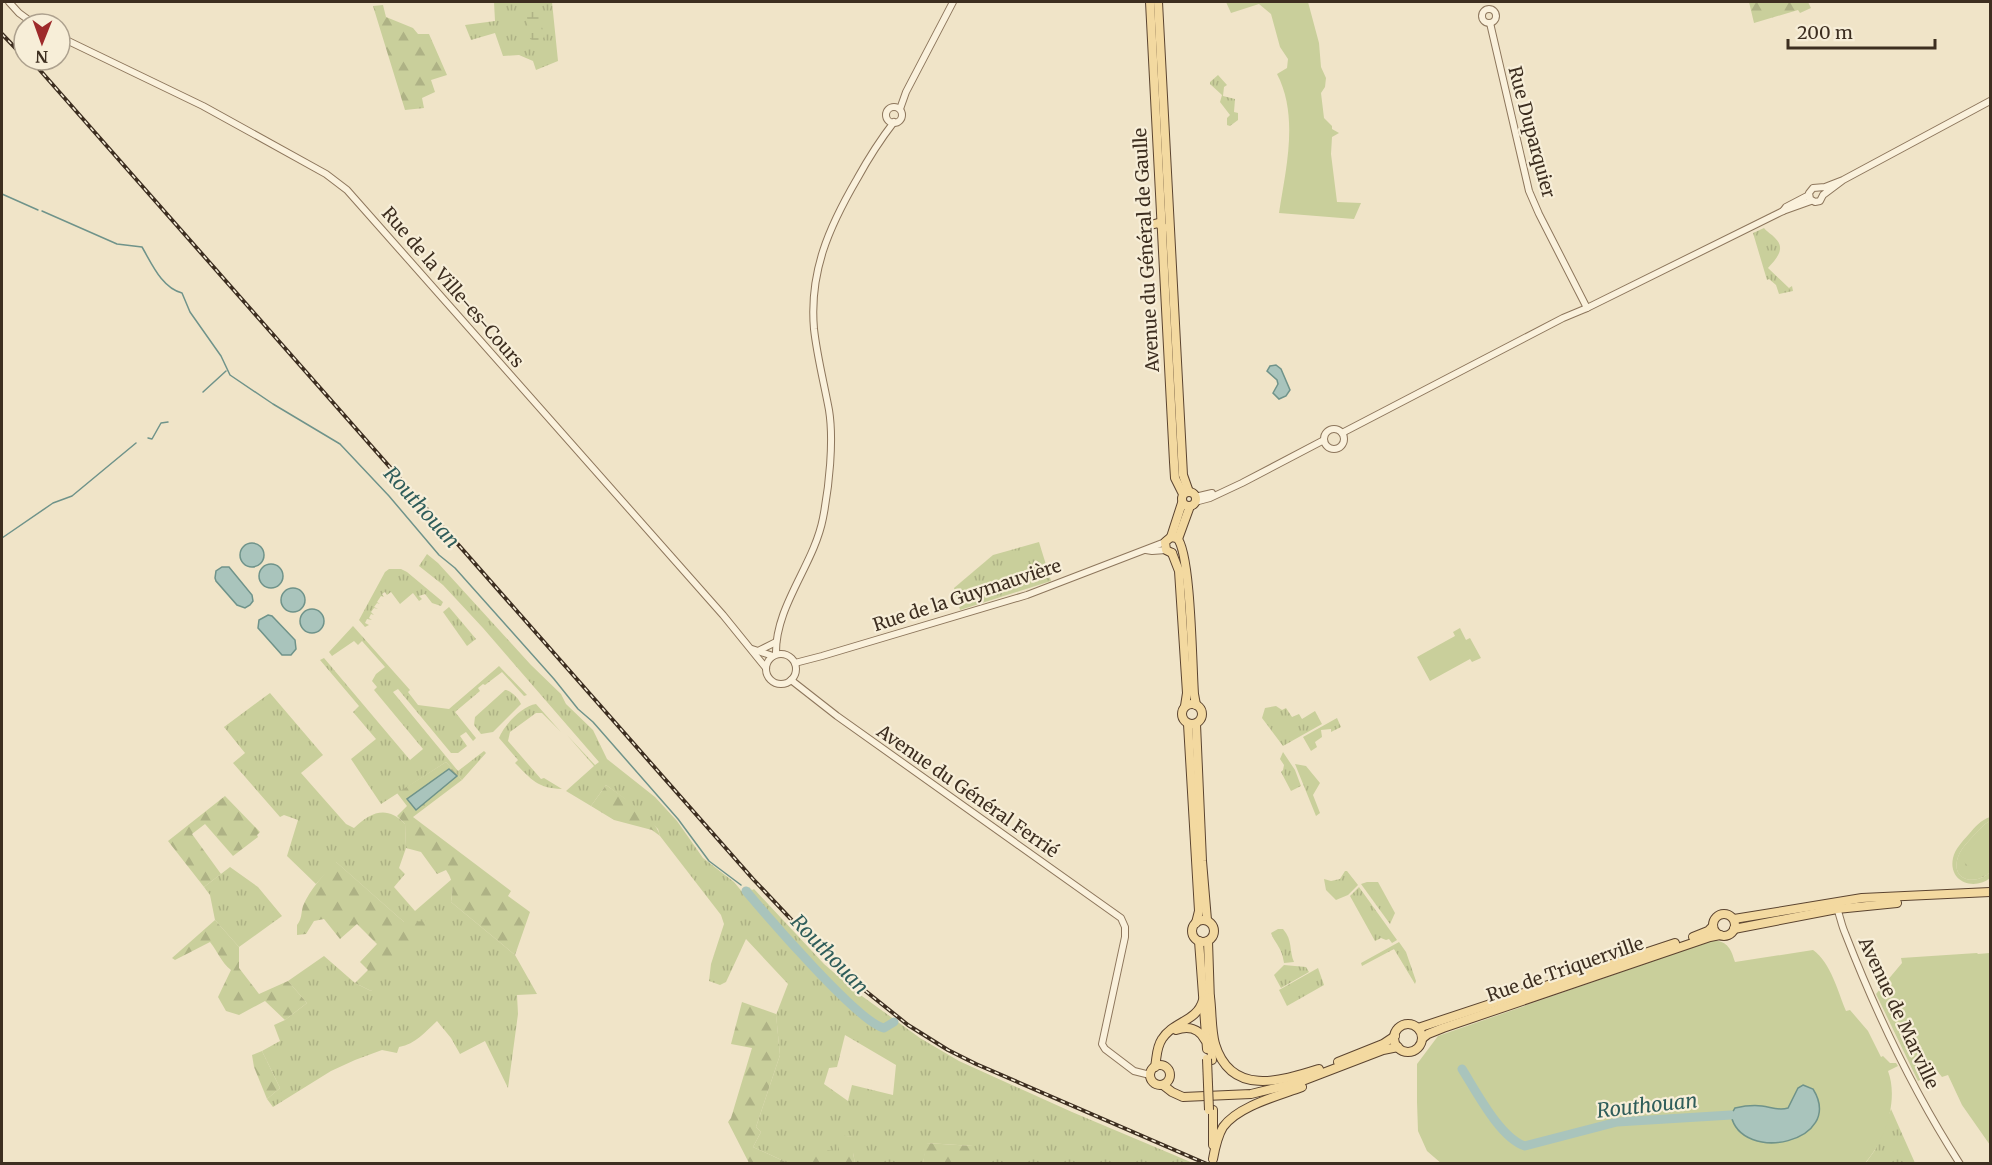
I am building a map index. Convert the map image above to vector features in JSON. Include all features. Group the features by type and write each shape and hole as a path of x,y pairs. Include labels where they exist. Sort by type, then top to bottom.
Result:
{"main road":[{"name":"Avenue du Général de Gaulle","path":"1149,2 1183,475 1189,499"},
{"name":"Avenue du Général de Gaulle","path":"1158,2 1164,230"},
{"path":"1189,499 1171,544 1179,571 1187,695 1181,714 1182,719 1192,724"},
{"path":"1171,544 1181,542 1186,568 1196,705"},
{"path":"1185,706 1196,705 1201,709 1200,720 1192,724"},
{"path":"1192,724 1207,920"},
{"path":"1192,724 1199,911 1192,928 1193,935 1204,941"},
{"path":"1990,892 1862,898 1836,906 1734,929 1727,936 1715,932 1713,926 1716,917 1722,914 1734,919 1836,906 1990,897"},
{"path":"1734,919 1734,929"},
{"path":"1196,923 1207,920 1215,929 1213,936 1204,941"},
{"name":"Rue de Triquerville","path":"1418,1029 1703,933 1713,926"},
{"name":"Rue de Triquerville","path":"1423,1038 1443,1028 1720,935"},
{"path":"1204,941 1210,1060 1211,1161"},
{"path":"1207,994 1193,1017 1171,1028 1162,1038 1158,1047 1154,1083 1166,1082 1173,1089 1184,1094 1236,1093 1278,1086 1383,1044 1405,1025 1412,1025 1418,1029 1423,1038 1420,1047 1413,1052 1404,1052 1398,1047 1395,1036"},
{"path":"1206,1044 1207,994"},
{"path":"1207,994 1215,1044 1225,1063 1240,1076 1250,1080 1272,1082 1329,1066"},
{"path":"1156,1069 1163,1044 1177,1029 1190,1028 1202,1035 1210,1060"},
{"path":"1211,1161 1219,1135 1233,1117 1243,1110 1383,1050 1398,1047"},
{"path":"1156,1069 1169,1070 1166,1082 1172,1092 1183,1097 1236,1095 1297,1083 1353,1063"}],"street":[{"path":"752,649 775,655 785,654 795,663 795,675 791,680 783,683 774,682 768,676 766,668 768,661 775,655 776,642 789,603 818,539 826,502 831,430 814,328 813,306 818,268 836,217 880,140 894,122 899,121 902,117 900,109 906,92 953,2"},
{"path":"1489,5 1497,15 1496,19 1490,23 1483,21 1482,16 1489,5"},
{"name":"Rue Duparquier","path":"1490,23 1529,190 1587,308"},
{"name":"Rue de la Ville-es-Cours","path":"72,43 203,106 326,174 347,190 752,649 766,668"},
{"path":"880,140 888,118 887,112 906,92"},
{"path":"1342,433 1563,319 1783,211 1786,207 1810,198 1818,202 1823,195 1843,180 1990,101"},
{"path":"891,108 900,109"},
{"path":"888,118 894,122"},
{"path":"1810,198 1811,189 1843,180"},
{"path":"1819,188 1823,195"},
{"path":"1337,429 1342,433 1343,442 1336,448 1327,446 1324,440 1329,430 1337,429"},
{"path":"1189,499 1215,494 1239,483 1241,478 1258,473 1324,440"},
{"name":"Rue de la Guymauvière","path":"795,663 999,604 1146,550 1171,544"},
{"path":"760,650 776,642"},
{"name":"Avenue du Général Ferrié","path":"791,680 837,716 1118,915 1125,927 1102,1044 1105,1049 1134,1071 1156,1069"},
{"name":"Avenue de Marville","path":"1836,906 1843,930 1892,1043 1960,1164"}],"green space":[{"path":"494,2 552,2 558,61 536,70 533,61 519,55 503,56 495,33 471,40 465,25 495,21"},
{"path":"525,2 540,2 539,10 544,37 539,43 530,39"},
{"path":"1226,2 1308,2 1319,43 1321,67 1326,78 1325,87 1321,93 1324,118 1332,129 1339,133 1332,137 1331,154 1337,202 1361,203 1354,219 1279,213 1287,160 1289,125 1284,90 1277,74 1287,68 1288,59 1280,47 1271,14 1259,4 1231,13"},
{"path":"1749,2 1808,2 1811,8 1800,13 1798,10 1754,23"},
{"path":"383,5 386,17 413,28 418,34 429,34 447,75 431,80 435,92 422,98 424,108 405,110 373,6"},
{"path":"1218,75 1227,85 1224,87 1223,96 1235,99 1234,112 1238,113 1238,120 1230,126 1227,125 1227,118 1230,115 1220,102 1222,95 1210,84"},
{"path":"1764,228 1780,246 1779,254 1768,268 1789,288 1792,286 1793,291 1779,294 1776,285 1769,279 1767,280 1753,233"},
{"path":"1039,542 1051,581 960,610 954,588 993,555"},
{"path":"427,554 438,563 531,665 561,694 566,704 593,730 607,759 655,797 677,821 703,858 734,882 744,894 749,887 754,889 824,964 855,991 920,1038 959,1061 1193,1163 973,1163 973,1146 927,1143 923,1163 855,1163 853,1137 839,1136 839,1153 812,1163 788,1163 753,1147 761,1132 756,1127 780,1055 776,1015 788,984 746,939 726,982 720,985 709,981 711,964 724,924 721,915 660,836 658,829 625,799 606,785 591,806 566,791 594,766 567,735 595,765 599,762 483,628 443,585 419,566","holes":["845,1035 896,1065 893,1095 852,1085 848,1101 824,1084 829,1068 837,1067"]},
{"path":"389,569 401,569 407,572 443,602 441,606 432,603 425,594 419,596 422,599 419,601 413,593 400,604 391,592 387,595 385,592 382,594 384,597 381,596 377,602 380,604 377,603 374,607 378,609 374,608 371,612 374,615 371,614 369,618 372,620 367,619 365,623 369,625 365,627 359,620 385,572"},
{"path":"449,607 476,639 467,646 443,612"},
{"path":"353,626 410,690 408,692 418,705 449,709 499,666 527,695 524,696 502,672 485,685 483,684 478,688 480,691 455,712 476,738 473,741 466,732 460,736 467,746 458,753 451,753 398,689 393,692 458,771 484,751 486,753 462,780 446,762 381,804 351,759 376,739 353,712 359,706 320,660 324,658 410,760 423,749 374,690 377,687 372,681 376,674 385,667 362,641 358,645 354,641 332,656 329,652"},
{"path":"1460,628 1466,640 1470,638 1481,658 1472,662 1470,659 1430,681 1417,657 1455,636 1453,632"},
{"path":"505,690 515,695 521,704 493,732 481,734 474,725 475,717"},
{"path":"270,693 323,755 301,773 346,824 354,828 373,815 385,813 392,814 405,824 406,848 399,868 405,874 394,887 415,911 452,879 451,902 515,955 537,994 517,995 518,1014 508,1088 485,1041 460,1054 437,1021 415,1040 399,1047 397,1053 382,1050 355,1060 331,1071 273,1107 267,1099 280,1088 262,1051 280,1041 274,1025 285,1020 307,1003 288,981 324,956 355,983 371,991 411,922 404,922 336,862 316,884 287,856 298,820 284,815 280,817 233,763 245,753 224,727"},
{"path":"536,704 561,732 542,713 536,713 510,732 508,741 541,779 544,778 562,789 546,787 531,778 515,763 518,760 499,738 514,717 525,708"},
{"path":"1276,706 1282,710 1286,708 1292,717 1299,714 1302,719 1315,711 1322,724 1283,746 1262,718 1265,708"},
{"path":"1337,718 1341,727 1331,732 1331,729 1321,730 1322,737 1315,742 1317,747 1311,751 1303,737"},
{"path":"1283,752 1295,770 1301,786 1291,791 1281,772 1284,765 1280,759"},
{"path":"446,762 462,780 413,817 511,891 508,896 530,912 515,955 451,902 452,885 446,870 437,874 421,852 406,848 405,824 397,816 407,806 397,793"},
{"path":"1295,764 1306,766 1320,783 1313,795 1320,813 1316,816"},
{"path":"606,785 645,815 660,836 652,830 614,820 591,806"},
{"path":"225,796 260,832 258,837 233,856 205,824 192,834 221,874 204,887 168,841"},
{"path":"1990,817 1990,821 1963,848 1957,865 1961,876 1966,879 1978,879 1990,872 1990,878 1977,884 1964,882 1954,873 1952,866 1954,855 1976,826"},
{"path":"1990,821 1990,872 1978,879 1966,879 1958,871 1958,857 1966,844"},
{"path":"1990,823 1990,866 1981,877 1960,859"},
{"path":"335,861 404,922 427,921 431,926 371,991 355,983 368,970 360,962 377,944 357,924 340,939 324,919 314,921 306,934 297,935 297,925 306,900"},
{"path":"230,867 258,887 282,916 239,947 215,920 210,895 204,887"},
{"path":"1345,871 1358,885 1348,895 1336,900 1326,890 1324,879 1331,881 1340,879"},
{"path":"1378,882 1395,913 1390,924 1361,884"},
{"path":"1359,887 1397,940 1392,943 1389,939 1381,938 1375,941 1350,896"},
{"path":"215,920 239,947 239,968 259,994 288,981 307,1003 285,1020 265,1001 239,1015 226,1011 218,997 231,970 210,942 175,960 172,958"},
{"path":"1283,929 1290,941 1294,962 1284,963 1282,953 1271,933"},
{"path":"1714,940 1723,942 1728,947 1735,962 1813,950 1825,962 1846,1011 1850,1010 1868,1031 1881,1057 1883,1056 1890,1063 1896,1063 1898,1066 1888,1071 1892,1095 1888,1120 1879,1143 1865,1163 1442,1164 1427,1151 1418,1131 1417,1064 1438,1036"},
{"path":"1399,942 1406,952 1415,984 1394,949 1362,966 1361,963"},
{"path":"1990,953 1990,1145 1962,1105 1948,1075 1942,1077 1938,1072 1918,1081 1876,994 1902,963 1901,958"},
{"path":"1284,965 1306,967 1309,972 1281,988 1274,975"},
{"path":"1318,968 1324,985 1287,1006 1279,990"},
{"path":"742,1002 776,1014 780,1055 756,1127 761,1132 753,1147 788,1163 749,1163 728,1122 752,1048 731,1044"},
{"path":"262,1051 280,1088 267,1099 254,1067 252,1055"},
{"path":"1891,1109 1915,1163 1865,1164 1875,1150"},
{"path":"839,1135 853,1137 855,1163 812,1163 811,1153 816,1148 839,1152"},
{"path":"926,1143 973,1146 973,1163 923,1163"}],"water":[{"path":"1276,365 1281,369 1290,390 1286,396 1279,399 1273,393 1278,384 1277,380 1267,371 1270,366"},
{"path":"252,543 261,546 264,555 261,564 252,567 243,564 240,555 243,546"},
{"path":"271,564 280,567 283,576 280,585 271,588 262,585 259,576 262,567"},
{"path":"222,567 229,567 252,595 253,601 250,605 245,608 237,605 216,581 216,571"},
{"path":"293,588 302,591 305,600 302,609 293,612 284,609 281,600 284,591"},
{"path":"312,609 321,612 324,621 321,630 312,633 303,630 300,621 303,612"},
{"path":"268,615 272,616 295,640 296,649 291,655 282,655 258,628 259,620"},
{"path":"449,769 457,776 416,810 407,799"},
{"path":"1803,1085 1813,1089 1819,1107 1816,1122 1804,1134 1788,1141 1770,1143 1753,1139 1739,1130 1731,1115 1735,1108 1762,1106 1788,1108 1798,1088"}],"waterway":[{"name":"Routhouan","path":"2,194 38,210"},
{"name":"Routhouan","path":"42,211 117,244 142,247 163,281 182,293 190,312 221,356 230,375 340,444 389,496 439,555 455,568 578,709 593,722 678,819 709,861 741,885"},
{"path":"203,392 226,371"},
{"path":"148,438 152,439 161,423 168,422"},
{"path":"2,538 53,503 72,496 136,443"},
{"name":"Routhouan","path":"746,891 813,967 855,1008 872,1022 884,1028 894,1022"},
{"name":"Routhouan","path":"1462,1069 1498,1124 1507,1134 1525,1146 1617,1122 1731,1115"}],"railway":[{"path":"2,34 12,44"},
{"path":"42,72 753,879 838,969 908,1025 948,1050 1207,1164"}]}
